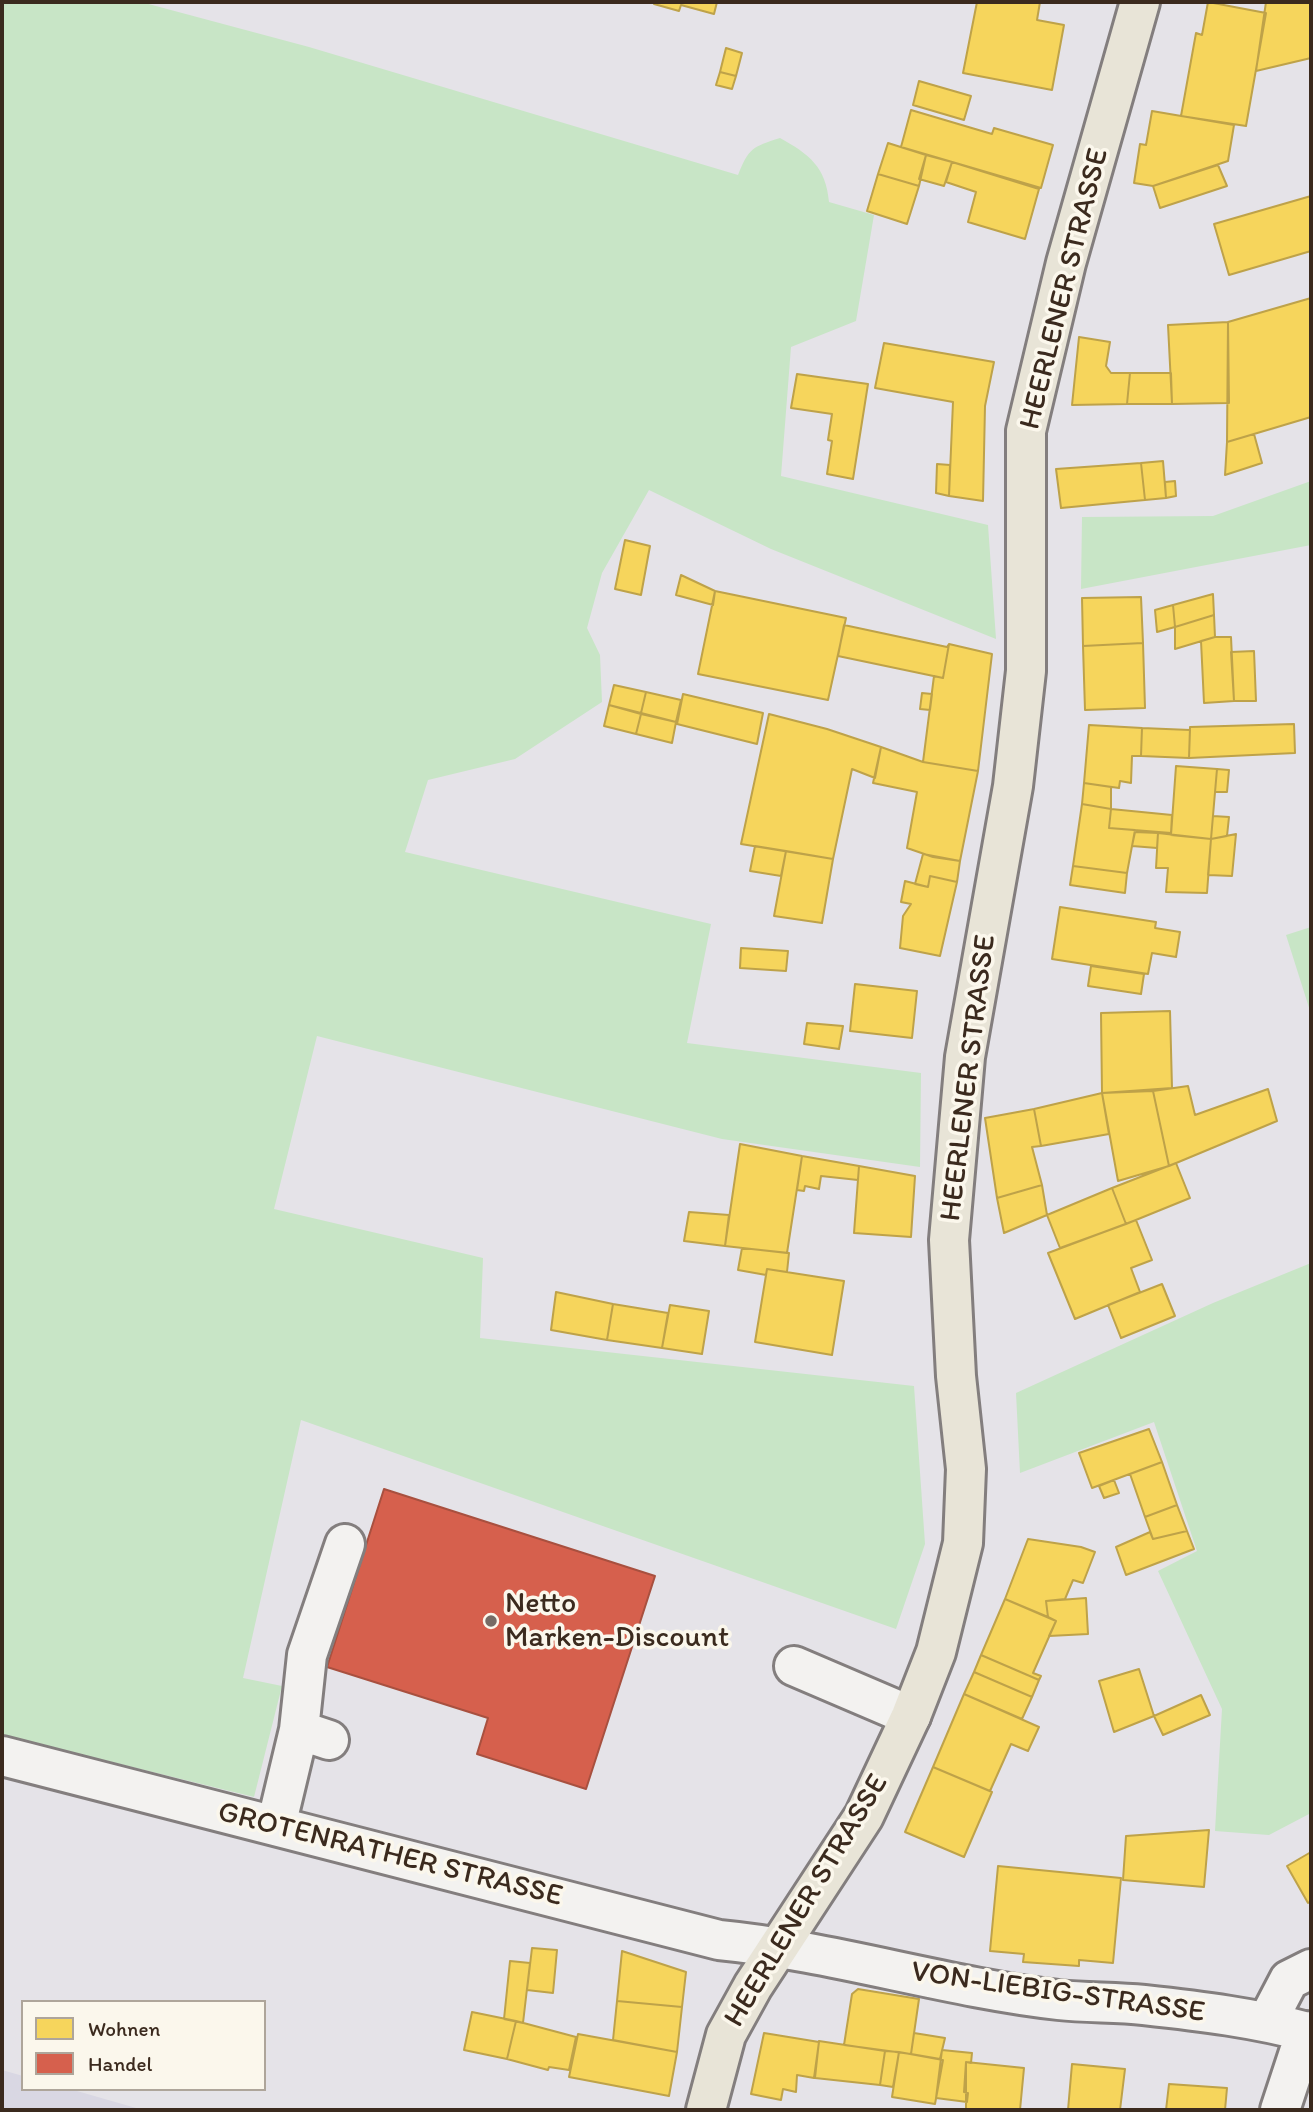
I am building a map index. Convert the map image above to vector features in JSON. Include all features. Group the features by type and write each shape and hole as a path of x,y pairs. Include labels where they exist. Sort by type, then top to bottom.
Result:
{"main road":[{"name":"HEERLENER STRASSE","path":"706,2110 726,2035 779,1946 864,1816 911,1716 936,1652 963,1543 965,1469 956,1376 950,1240 965,1057 1013,786 1026,671 1026,431 1066,262 1140,2"}],"street":[{"path":"276,1826 314,1735 307,1655 345,1544"},
{"path":"794,1666 911,1716"},
{"name":"GROTENRATHER STRASSE","path":"2,1756 719,1940 779,1946"},
{"name":"VON-LIEBIG-STRASSE","path":"779,1946 883,1969 1059,2000 1143,2005 1267,2022 1309,2032"},
{"path":"1267,2022 1289,1980 1311,1969"},
{"path":"1280,2110 1309,2032"}],"shaded area":[{"path":"2,2070 21,2075 21,2091 77,2091 143,2110 2,2110"}],"green space":[{"path":"2,2 141,2 309,47 738,175 745,159 753,150 780,138 814,163 824,179 829,202 874,215 856,321 791,347 781,476 988,525 996,639 771,549 649,490 602,573 587,628 600,655 602,702 515,759 428,780 405,852 711,924 687,1043 921,1073 920,1167 722,1139 317,1036 274,1209 483,1258 480,1338 914,1386 925,1544 896,1629 301,1420 243,1678 282,1686 254,1797 2,1735"},
{"path":"1311,481 1311,545 1081,589 1082,517 1213,516"},
{"path":"1311,927 1311,1014 1286,935"},
{"path":"1311,1263 1311,1813 1269,1835 1215,1831 1222,1709 1158,1571 1197,1551 1154,1422 1020,1473 1016,1393 1213,1303"}],"building: Wohnen":[{"path":"717,2 714,14 681,5 679,11 654,4"},
{"path":"977,2 1040,2 1037,20 1064,25 1052,90 963,73"},
{"path":"1208,2 1266,13 1246,126 1181,116 1196,33 1202,35"},
{"path":"1266,2 1311,2 1311,58 1256,71"},
{"path":"726,48 742,53 736,76 720,72"},
{"path":"720,72 736,76 732,89 716,85"},
{"path":"919,81 971,96 964,120 913,105"},
{"path":"911,110 992,134 994,128 1053,145 1041,188 901,147"},
{"path":"1152,111 1234,125 1228,161 1153,186 1134,183 1140,144 1146,145"},
{"path":"888,143 926,155 919,186 878,174"},
{"path":"926,155 952,162 944,186 919,179"},
{"path":"952,162 1039,189 1025,239 968,222 976,192 946,182"},
{"path":"1218,165 1227,186 1160,208 1153,186"},
{"path":"878,174 919,186 907,224 867,211"},
{"path":"1311,196 1311,251 1229,275 1214,224"},
{"path":"1311,298 1311,417 1227,442 1228,322"},
{"path":"1228,322 1229,403 1172,404 1168,325"},
{"path":"1079,337 1110,342 1106,366 1111,373 1130,373 1127,404 1072,405"},
{"path":"884,343 994,362 985,406 983,501 949,496 953,402 875,388"},
{"path":"1130,373 1171,373 1172,404 1127,404"},
{"path":"797,374 868,384 853,479 827,474 832,441 828,440 832,414 791,408"},
{"path":"1254,434 1262,463 1225,475 1227,442"},
{"path":"1163,461 1166,498 1145,500 1141,463"},
{"path":"1141,463 1145,500 1061,508 1056,469"},
{"path":"937,464 950,465 949,496 936,493"},
{"path":"1175,481 1176,496 1166,498 1165,482"},
{"path":"625,540 650,546 641,595 615,589"},
{"path":"681,575 715,591 713,605 676,595"},
{"path":"715,591 846,618 828,700 698,674"},
{"path":"1213,594 1214,615 1175,627 1173,605"},
{"path":"1141,597 1143,643 1083,646 1082,598"},
{"path":"1173,605 1175,627 1157,632 1155,610"},
{"path":"1214,615 1215,637 1175,649 1175,627"},
{"path":"844,625 947,647 949,644 943,678 838,656"},
{"path":"1215,637 1231,637 1234,701 1204,703 1201,641"},
{"path":"1143,643 1145,708 1085,710 1083,646"},
{"path":"949,644 992,654 978,771 923,762 934,676 943,678"},
{"path":"1254,651 1256,701 1234,701 1231,652"},
{"path":"614,685 646,692 641,713 609,705"},
{"path":"646,692 681,700 676,722 641,713"},
{"path":"922,693 932,694 930,710 920,709"},
{"path":"683,694 763,713 757,744 677,724"},
{"path":"609,705 641,714 636,734 604,726"},
{"path":"641,714 676,722 672,743 636,734"},
{"path":"769,714 881,747 875,778 852,769 833,859 741,844"},
{"path":"1294,724 1295,753 1189,758 1190,727"},
{"path":"1089,725 1142,728 1141,756 1132,756 1131,783 1120,781 1119,788 1084,783"},
{"path":"1142,728 1190,730 1189,758 1141,756"},
{"path":"881,747 923,762 978,771 960,861 933,857 907,848 917,792 873,783"},
{"path":"1176,766 1217,769 1211,839 1171,835"},
{"path":"1217,769 1229,770 1227,792 1215,792"},
{"path":"1084,783 1111,787 1111,809 1082,804"},
{"path":"1082,804 1111,809 1109,828 1135,830 1127,873 1073,866"},
{"path":"1111,809 1172,815 1171,833 1109,828"},
{"path":"1213,816 1229,817 1227,836 1211,839"},
{"path":"1135,832 1158,833 1157,848 1132,846"},
{"path":"1158,833 1211,839 1207,893 1166,892 1168,868 1156,868"},
{"path":"1236,834 1232,876 1208,875 1211,839"},
{"path":"755,846 786,851 781,876 750,871"},
{"path":"786,851 833,859 822,923 774,916"},
{"path":"923,854 960,861 957,882 930,876 928,887 915,884"},
{"path":"1073,866 1127,873 1125,893 1070,885"},
{"path":"930,876 957,882 940,956 900,948 903,916 911,904 901,902 905,881 928,887"},
{"path":"1060,907 1156,922 1155,928 1180,932 1176,957 1152,953 1148,974 1052,959"},
{"path":"741,948 788,951 786,971 740,968"},
{"path":"1091,966 1144,974 1141,994 1088,986"},
{"path":"855,984 917,991 912,1038 850,1031"},
{"path":"1170,1011 1172,1088 1102,1093 1101,1013"},
{"path":"807,1023 843,1026 839,1049 804,1044"},
{"path":"1188,1086 1195,1115 1268,1089 1277,1121 1169,1166 1153,1091"},
{"path":"1153,1091 1169,1166 1118,1181 1102,1093"},
{"path":"1102,1093 1109,1134 1041,1146 1034,1109"},
{"path":"1034,1109 1041,1146 1032,1147 1042,1185 997,1198 985,1118"},
{"path":"740,1144 802,1156 787,1253 725,1246"},
{"path":"802,1156 859,1166 858,1180 821,1176 819,1189 805,1186 804,1191 797,1190"},
{"path":"1176,1163 1190,1198 1126,1224 1112,1188"},
{"path":"859,1166 915,1176 911,1237 854,1233"},
{"path":"1042,1185 1047,1215 1004,1233 997,1198"},
{"path":"1112,1188 1126,1224 1060,1248 1047,1215"},
{"path":"689,1212 729,1215 725,1246 684,1241"},
{"path":"1136,1220 1152,1260 1131,1268 1140,1292 1075,1319 1048,1253"},
{"path":"742,1248 789,1253 787,1272 767,1269 766,1275 738,1270"},
{"path":"767,1269 844,1281 832,1355 755,1342"},
{"path":"1162,1284 1175,1316 1121,1338 1108,1305"},
{"path":"556,1292 613,1304 607,1340 551,1330"},
{"path":"613,1304 668,1313 662,1348 607,1340"},
{"path":"670,1305 709,1311 702,1354 662,1348"},
{"path":"1149,1429 1162,1462 1092,1488 1079,1453"},
{"path":"1162,1462 1177,1505 1145,1517 1130,1474"},
{"path":"1114,1480 1119,1493 1104,1498 1099,1486"},
{"path":"1177,1505 1187,1531 1153,1539 1145,1517"},
{"path":"1187,1531 1194,1549 1126,1575 1116,1547 1150,1532 1153,1539"},
{"path":"1028,1539 1081,1547 1095,1552 1083,1583 1073,1580 1065,1599 1046,1601 1048,1617 1005,1599"},
{"path":"1086,1598 1088,1634 1049,1636 1056,1621 1048,1617 1046,1601"},
{"path":"1005,1599 1056,1621 1033,1673 1041,1676 1039,1680 981,1655"},
{"path":"981,1655 1039,1680 1032,1697 974,1672"},
{"path":"1139,1669 1154,1716 1114,1732 1099,1681"},
{"path":"974,1672 1032,1697 1022,1719 964,1694"},
{"path":"964,1694 1039,1727 1028,1751 1011,1744 990,1791 933,1767"},
{"path":"1201,1695 1210,1715 1163,1735 1154,1716"},
{"path":"933,1767 992,1792 964,1857 905,1832"},
{"path":"1209,1830 1204,1887 1123,1880 1126,1836"},
{"path":"1311,1852 1311,1901 1308,1903 1287,1866"},
{"path":"998,1866 1121,1878 1113,1963 1079,1960 1079,1966 1023,1962 1024,1954 990,1951"},
{"path":"532,1948 557,1950 553,1993 527,1990"},
{"path":"622,1951 686,1972 682,2007 617,2001"},
{"path":"510,1961 530,1963 523,2023 504,2019"},
{"path":"858,1989 919,1999 911,2054 844,2045 852,1994"},
{"path":"617,2001 682,2007 677,2052 613,2040"},
{"path":"472,2012 516,2021 507,2059 464,2050"},
{"path":"516,2021 576,2037 569,2070 549,2067 548,2070 507,2059"},
{"path":"764,2033 819,2042 814,2078 797,2075 796,2092 783,2089 781,2100 751,2094"},
{"path":"914,2033 945,2038 940,2059 911,2054"},
{"path":"578,2034 677,2052 669,2096 569,2077"},
{"path":"819,2041 885,2051 880,2085 815,2078"},
{"path":"942,2050 972,2053 971,2063 966,2062 964,2092 968,2093 967,2102 936,2098"},
{"path":"885,2051 899,2052 893,2087 880,2085"},
{"path":"899,2052 943,2060 935,2104 892,2097"},
{"path":"966,2062 1024,2068 1020,2110 966,2110"},
{"path":"1072,2064 1125,2069 1120,2110 1068,2110"},
{"path":"1169,2084 1227,2088 1225,2110 1166,2110"}],"building: Handel":[{"name":"Netto Marken-Discount","path":"384,1489 655,1576 586,1789 477,1754 488,1718 327,1667"}],"place":[{"name":"Netto Marken-Discount","path":"491,1621"}]}
